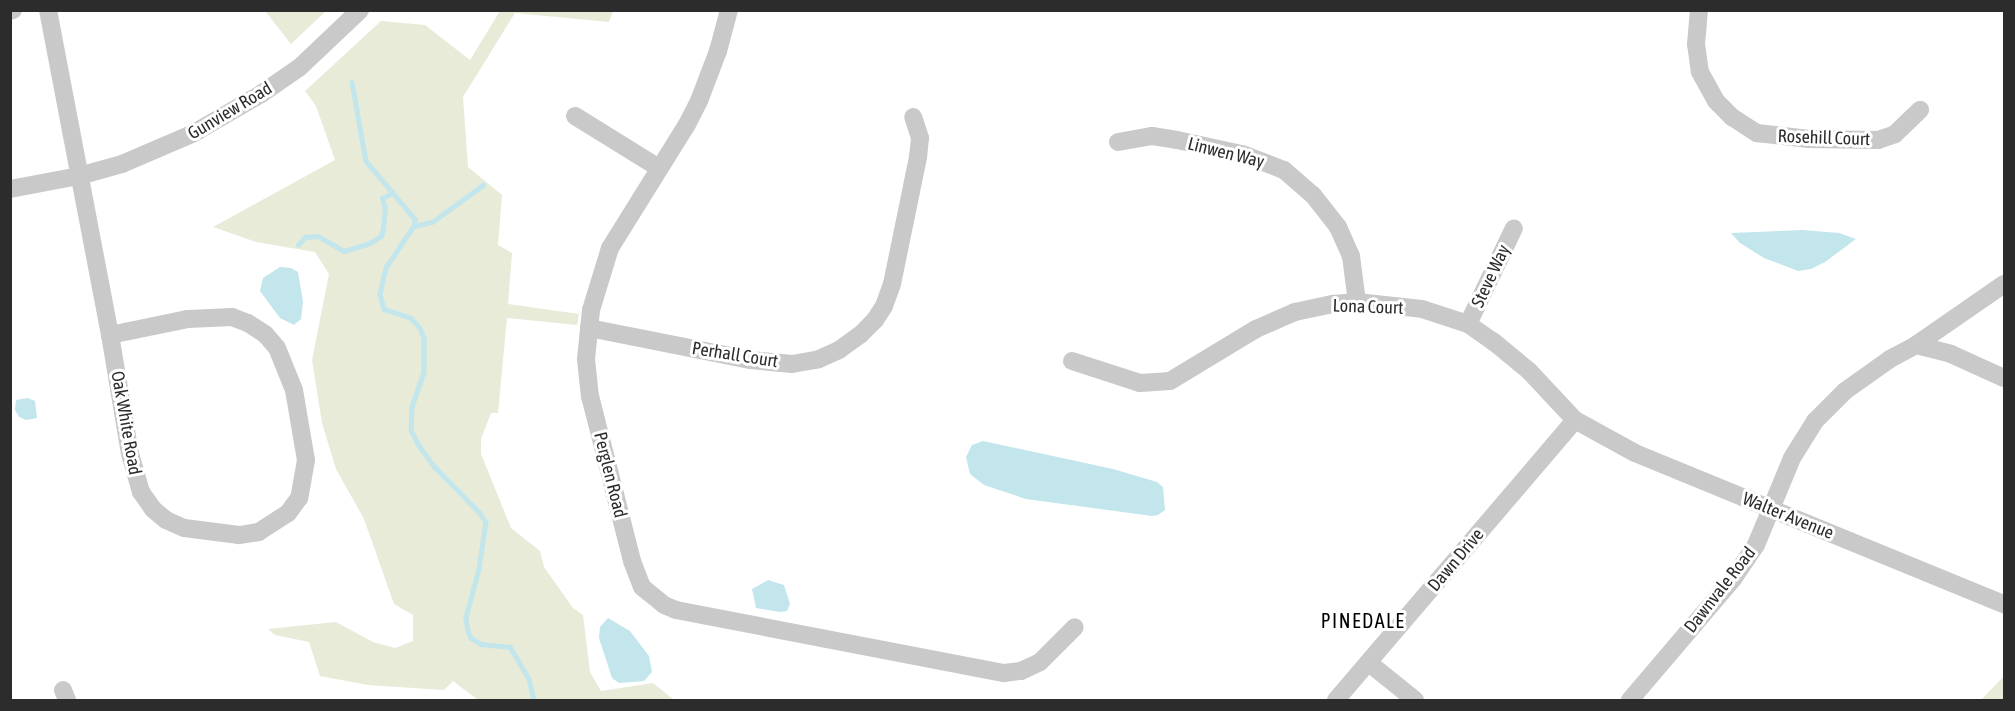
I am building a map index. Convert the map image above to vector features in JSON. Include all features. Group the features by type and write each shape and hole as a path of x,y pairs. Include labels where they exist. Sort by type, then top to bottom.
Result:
{"street":[{"name":"Oak White Road","path":"48,10 110,335 134,475 141,492 153,509 166,520 184,528 222,535 259,532 288,513 299,498 306,460 294,390 277,348 265,334 248,323 232,317 188,319 110,335"},
{"name":"Gunview Road","path":"10,189 79,176 161,149 226,116 300,67 360,10"},
{"name":"Perglen Road","path":"729,10 718,51 687,126 610,248 595,295 589,328 586,359 594,412 634,567 642,587 651,596 676,610 908,656 1013,673 1028,668 1048,656 1075,627"},
{"name":"Rosehill Court","path":"1699,10 1696,44 1700,72 1716,100 1732,117 1757,133 1789,138 1878,140 1895,134 1920,110"},
{"path":"575,116 659,168"},
{"name":"Perhall Court","path":"589,328 750,360 792,364 819,360 839,350 860,335 875,320 884,306 892,284 918,158 920,138 913,117"},
{"name":"Linwen Way","path":"1118,142 1152,136 1177,140 1242,153 1284,170 1313,195 1338,226 1351,256 1357,302"},
{"name":"Steve Way","path":"1468,324 1514,228"},
{"name":"Dawnvale Road","path":"1630,700 1733,579 1756,545 1792,458 1815,422 1845,391 1890,358 1916,345 2004,284"},
{"name":"Lona Court","path":"1072,361 1140,383 1170,381 1273,321 1318,306 1357,302 1422,309 1468,324 1512,356 1575,420"},
{"path":"1916,345 1951,354 2004,378"},
{"name":"Walter Avenue","path":"1575,420 1635,453 2004,604"},
{"name":"Dawn Drive","path":"1336,700 1575,420"},
{"path":"1369,663 1414,700"}],"green space":[{"path":"265,10 326,11 291,44"},
{"path":"500,11 613,11 609,22 515,13 463,97 468,167 502,195 498,245 512,253 508,304 579,314 577,325 507,318 498,413 491,413 481,439 481,454 511,528 540,551 544,567 573,608 583,615 590,672 601,691 653,683 674,700 478,700 453,681 444,690 368,685 320,676 309,642 275,635 268,629 336,622 373,642 395,648 413,641 413,615 394,604 364,519 336,469 322,423 312,360 329,274 315,252 256,242 213,227 335,160 316,106 305,91 381,21 425,25 470,60"},
{"path":"2004,676 2004,700 1983,700 1982,699"}],"water":[{"path":"1803,230 1839,233 1856,239 1825,262 1811,269 1798,271 1764,258 1740,243 1731,233"},
{"path":"280,267 291,268 298,272 303,302 301,319 294,325 280,318 260,291 263,278"},
{"path":"28,398 35,401 37,418 26,420 19,417 15,410 16,400"},
{"path":"983,441 1113,469 1157,482 1163,487 1165,510 1152,516 1026,499 984,485 970,474 966,457 972,445"},
{"path":"768,580 784,585 790,604 787,611 756,608 752,589"},
{"path":"608,618 630,631 649,656 652,672 644,681 619,683 612,678 599,638 600,627"}],"waterway":[{"path":"352,82 366,161 415,219 414,226 386,268 380,294 384,309 411,318 420,328 424,338 424,372 412,406 411,430 435,467 486,522 479,569 466,618 468,631 471,638 481,644 510,647 529,679 534,700"},
{"path":"414,226 432,222 483,185"},
{"path":"298,245 305,237 318,236 344,251 370,243 381,236 385,208 382,198 392,193"}],"district":[{"name":"PINEDALE","path":"1363,620"}]}
